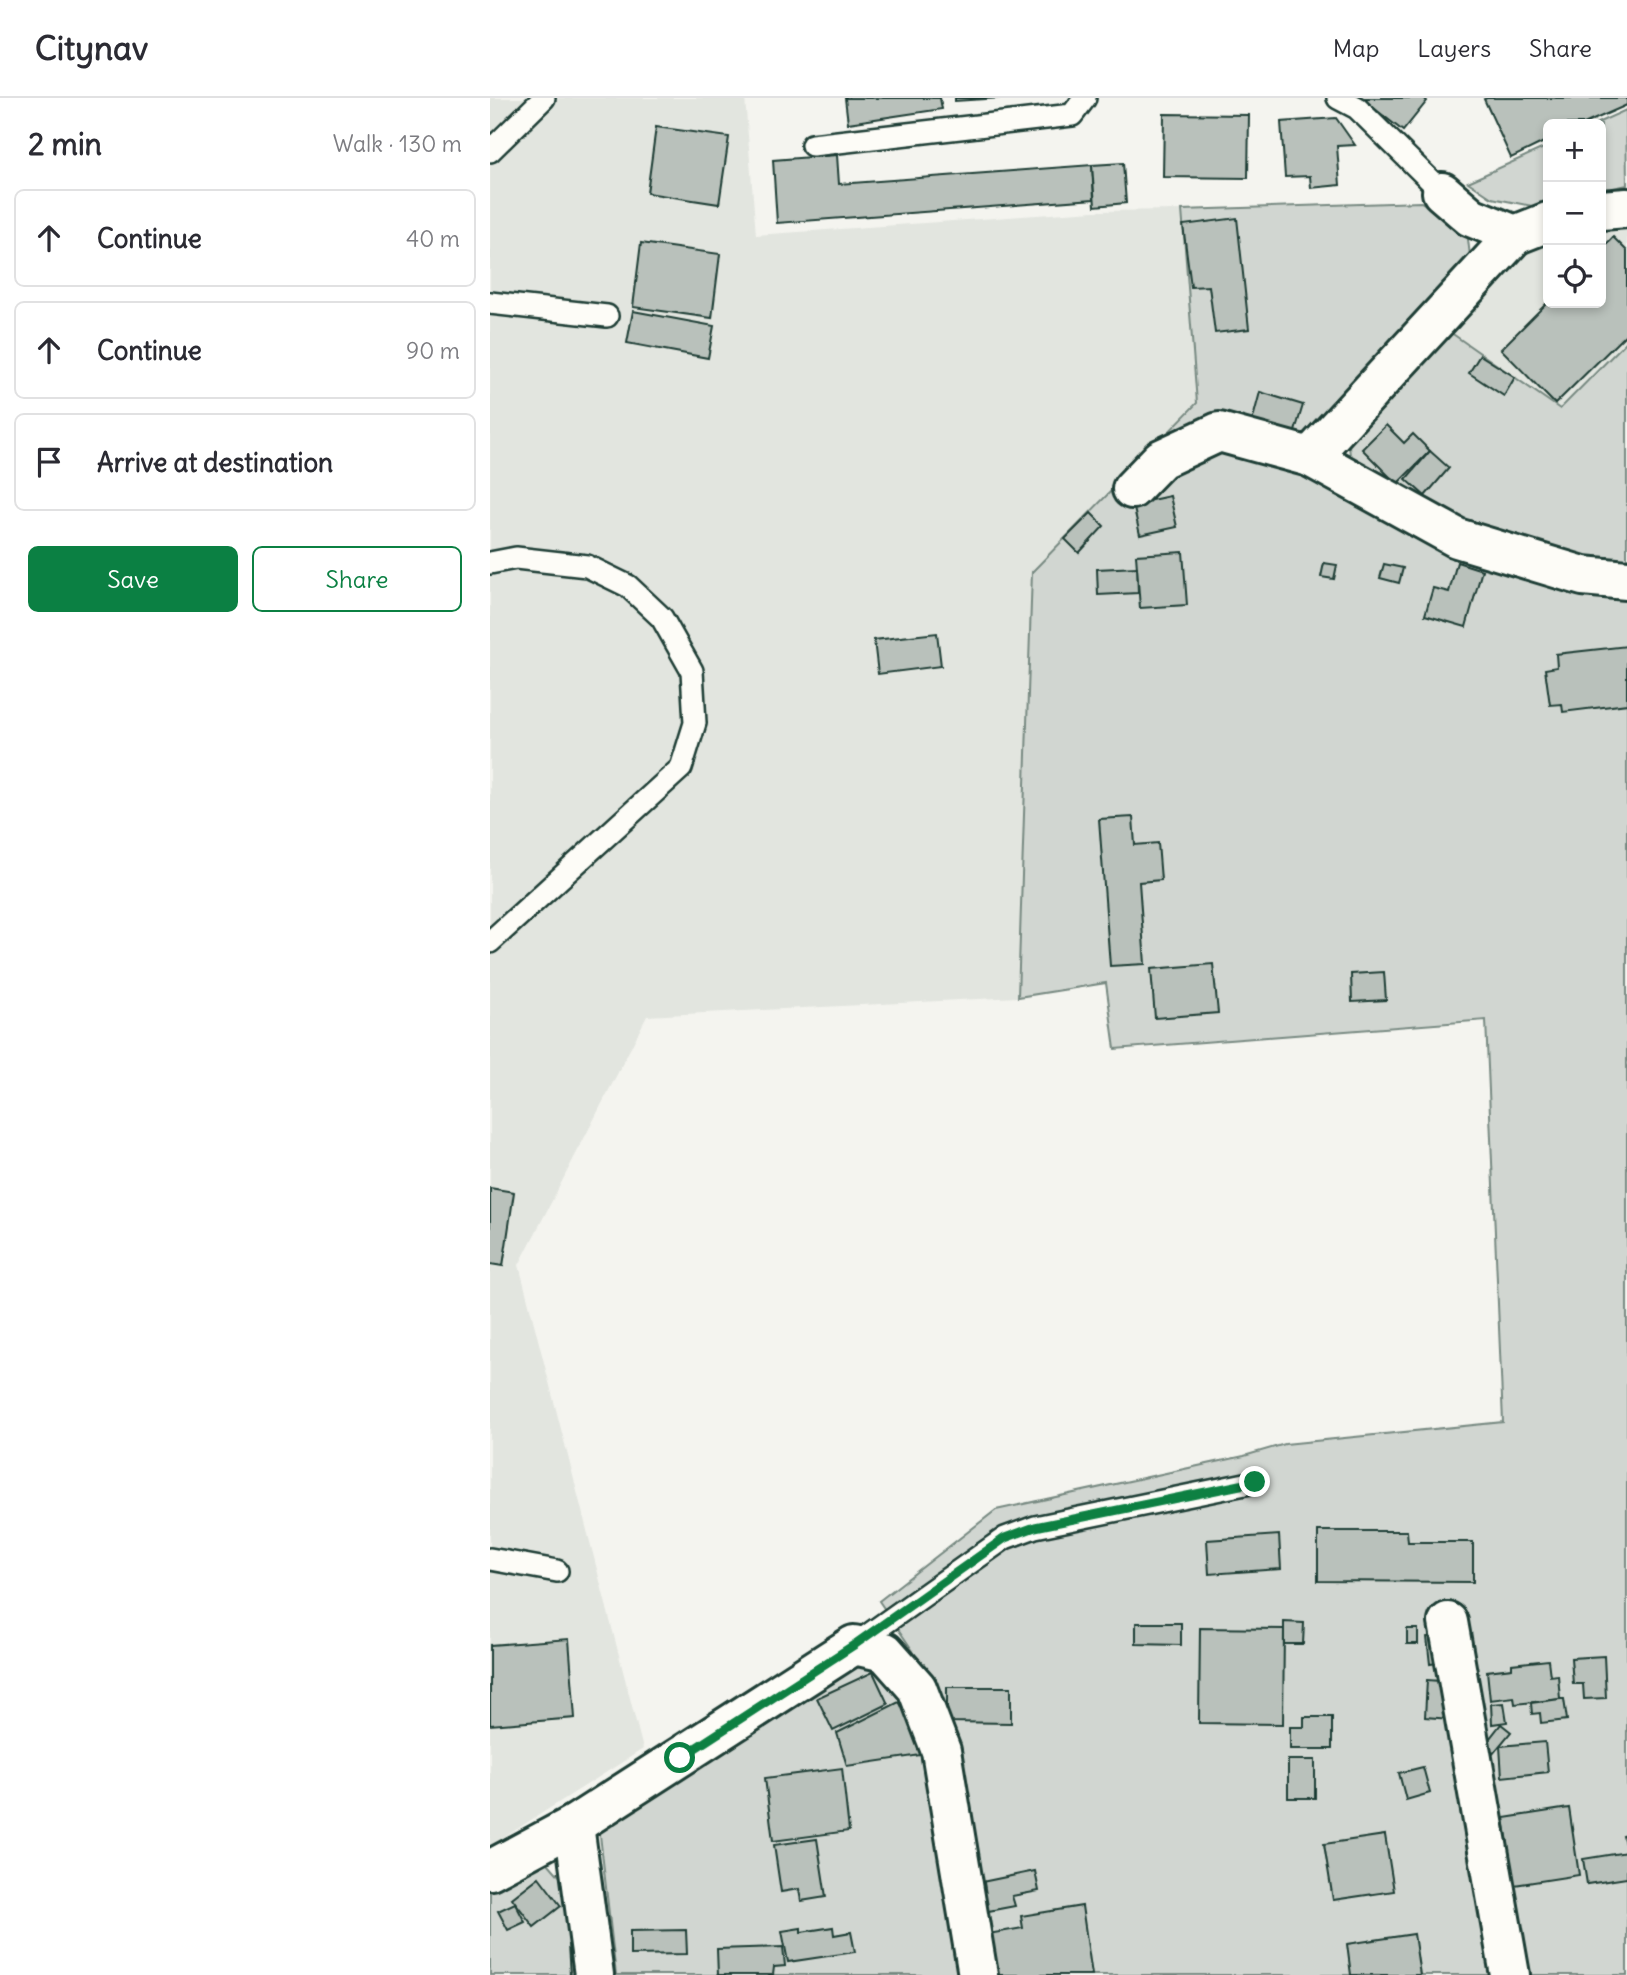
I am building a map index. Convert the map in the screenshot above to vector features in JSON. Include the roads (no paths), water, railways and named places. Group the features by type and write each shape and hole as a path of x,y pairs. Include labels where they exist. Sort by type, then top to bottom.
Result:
{"street":[{"path":"1443,192 1471,217 1532,229"},
{"path":"1606,210 1627,208"},
{"path":"1310,457 1532,229"},
{"path":"1132,489 1161,459 1219,432 1310,457 1457,538 1583,576 1627,580"},
{"path":"1448,1622 1510,1975"},
{"path":"490,1870 574,1825 854,1645 885,1652 917,1688 941,1751 978,1975"},
{"path":"574,1825 594,1975"}],"lane":[{"path":"490,151 544,98"},
{"path":"812,145 1072,115 1085,98"},
{"path":"1338,98 1357,108 1443,192"},
{"path":"490,303 607,316"},
{"path":"490,563 516,558 587,566 628,586 662,618 692,671 695,723 681,768 490,942"},
{"path":"854,1645 1005,1538 1035,1527 1255,1482"},
{"path":"490,1559 557,1571"}]}
